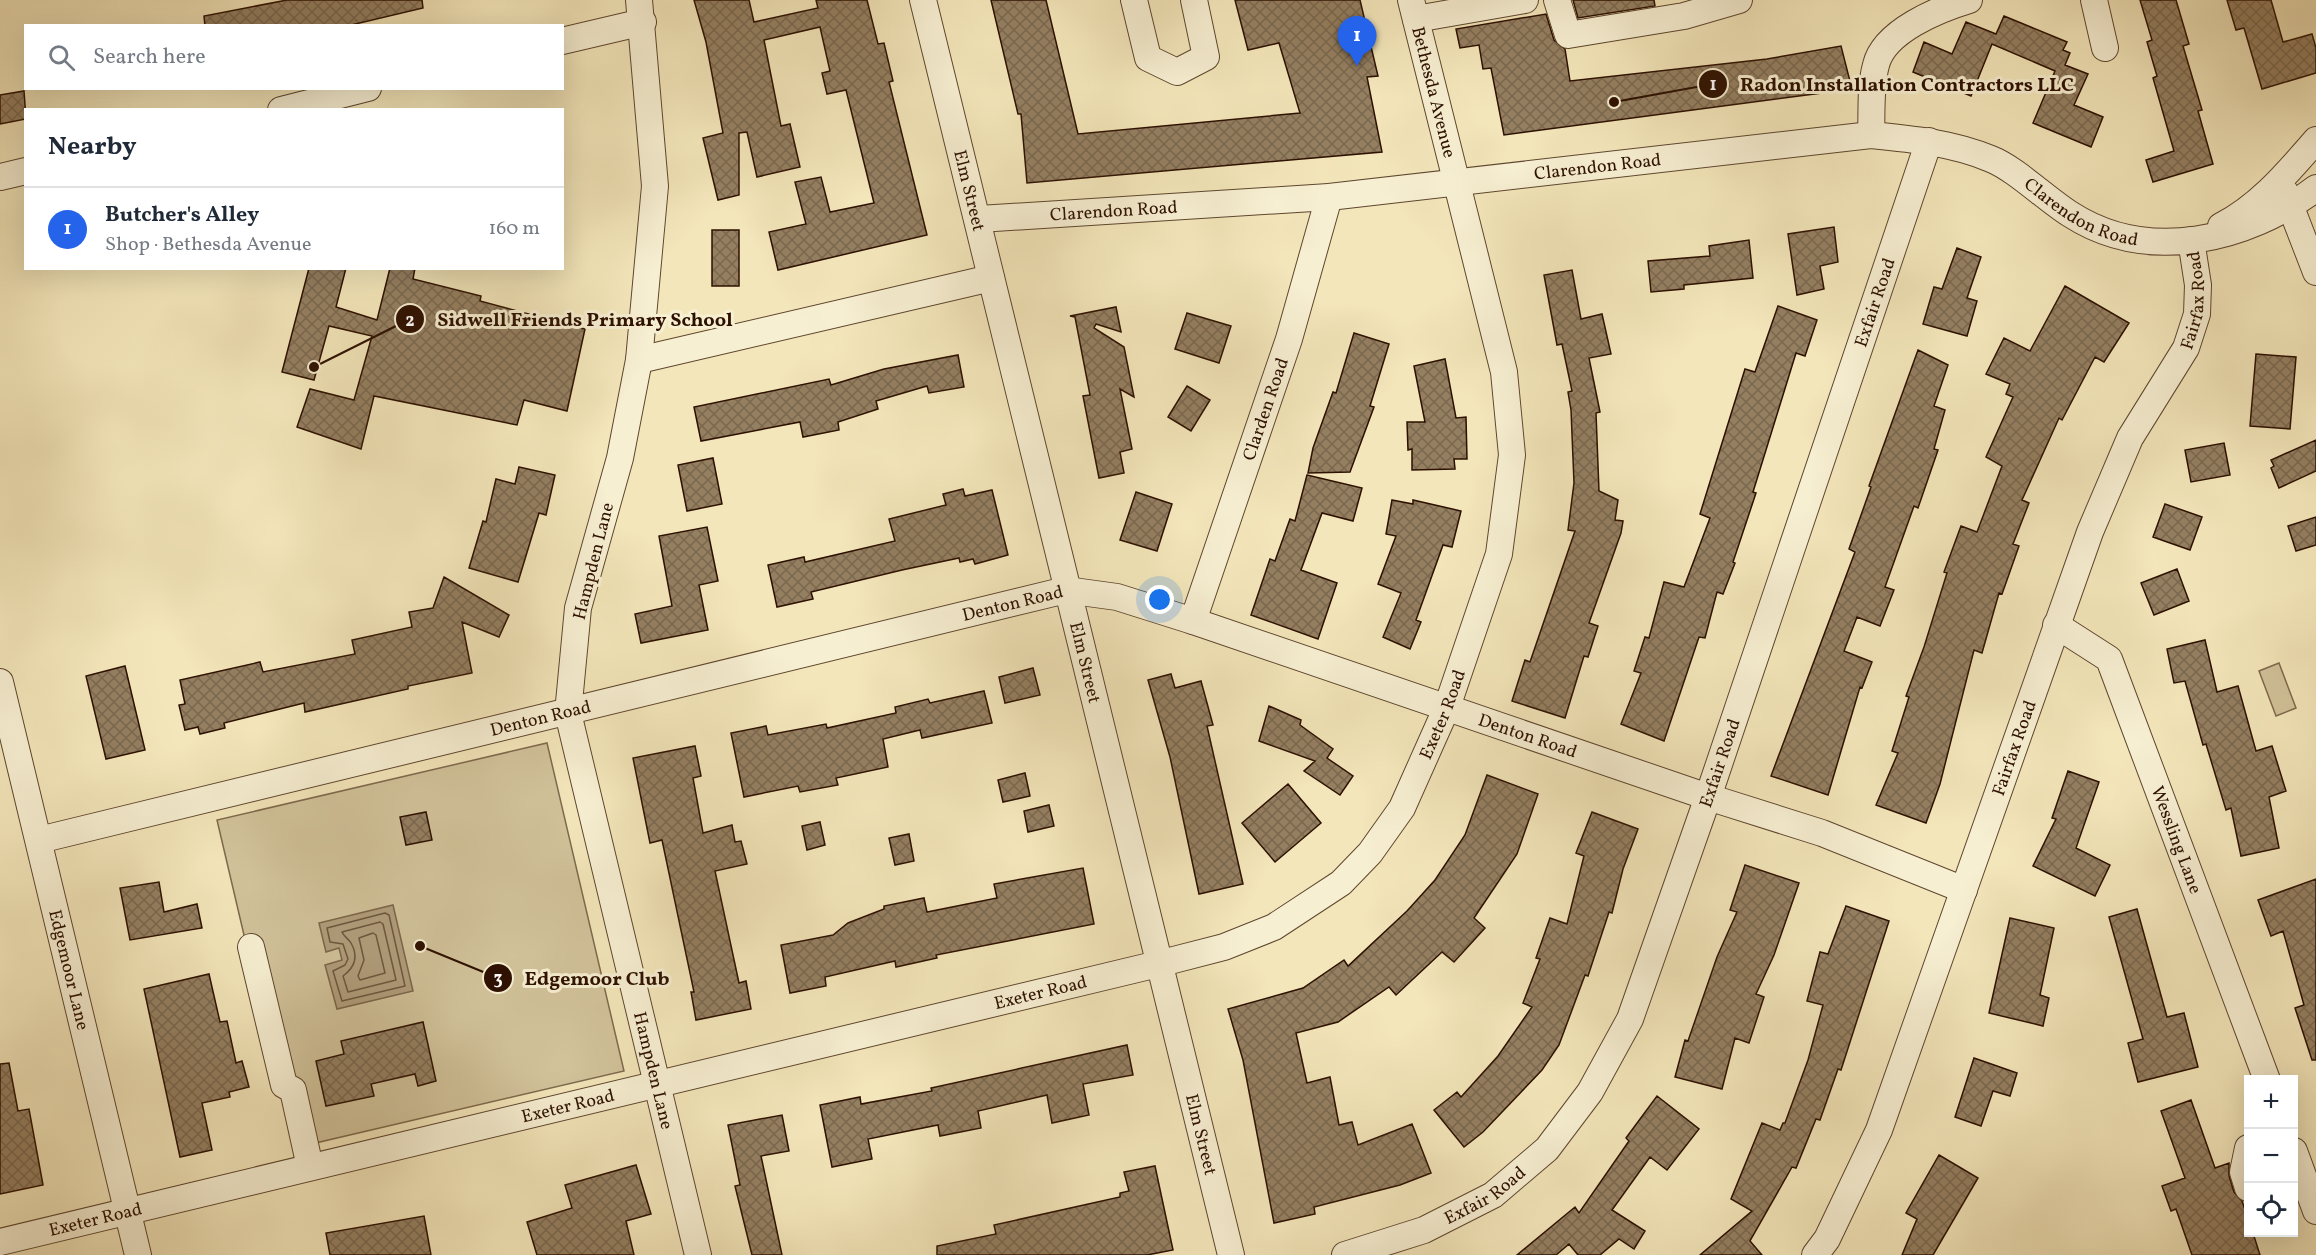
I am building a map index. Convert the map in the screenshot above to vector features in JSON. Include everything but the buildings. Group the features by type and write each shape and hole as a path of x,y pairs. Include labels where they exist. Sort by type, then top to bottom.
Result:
{"street":[{"name":"Elm Street","path":"923,0 979,219 1066,590 1231,1255"},
{"path":"1134,0 1148,58 1177,72 1206,57 1194,0"},
{"path":"1414,9 1525,0"},
{"path":"1557,0 1568,35 1684,16 1739,0"},
{"path":"1871,135 1876,63 1897,33 1943,8 1969,0"},
{"path":"2094,0 2105,48"},
{"name":"Bethesda Avenue","path":"1414,9 1456,184"},
{"path":"564,40 641,11"},
{"name":"Hampden Lane","path":"641,11 655,186 639,360 620,458 578,608 568,713 698,1255"},
{"path":"289,108 360,90"},
{"name":"Clarendon Road","path":"979,219 1329,197 1871,135 1929,141 1993,159 2071,216 2115,237 2148,243 2191,240"},
{"name":"Fairfax Road","path":"2191,240 2240,216 2280,180 2316,140"},
{"name":"Exfair Road","path":"1346,1255 1424,1230 1493,1195 1547,1149 1590,1092 1630,1020 1708,797 1929,141"},
{"path":"0,177 24,171"},
{"path":"2280,180 2316,272"},
{"name":"Exeter Road","path":"0,1242 657,1086 1224,947 1274,927 1341,883 1370,853 1402,808 1447,707 1499,554 1512,455 1504,372 1456,184"},
{"name":"Fairfax Road","path":"2191,240 2247,228 2292,207 2316,188"},
{"name":"Clarden Road","path":"1193,621 1289,339 1329,197"},
{"name":"Fairfax Road","path":"1815,1255 1827,1239 1880,1130 2090,532 2130,438 2186,348 2197,314 2198,285 2191,240"},
{"path":"639,360 991,278"},
{"name":"Denton Road","path":"39,840 1066,590 1117,597 1193,621 1708,797 1822,833 1964,890"},
{"name":"Wessling Lane","path":"2056,625 2109,659 2265,1075"},
{"name":"Edgemoor Lane","path":"0,682 138,1255"},
{"path":"251,947 284,1085 293,1090 309,1167"},
{"path":"2298,1167 2307,1203"}],"shaded area":[{"path":"2279,663 2296,708 2276,716 2259,671"},
{"path":"547,743 624,1071 294,1148 217,820"}],"water":[{"path":"393,905 413,991 337,1009 325,965 342,960 339,948 326,952 319,923"}],"place":[{"name":"Butcher's Alley","path":"1357,66"},
{"name":"Radon Installation Contractors LLC","path":"1614,102"},
{"name":"Sidwell Friends Primary School","path":"314,367"},
{"name":"Edgemoor Club","path":"420,946"}]}
